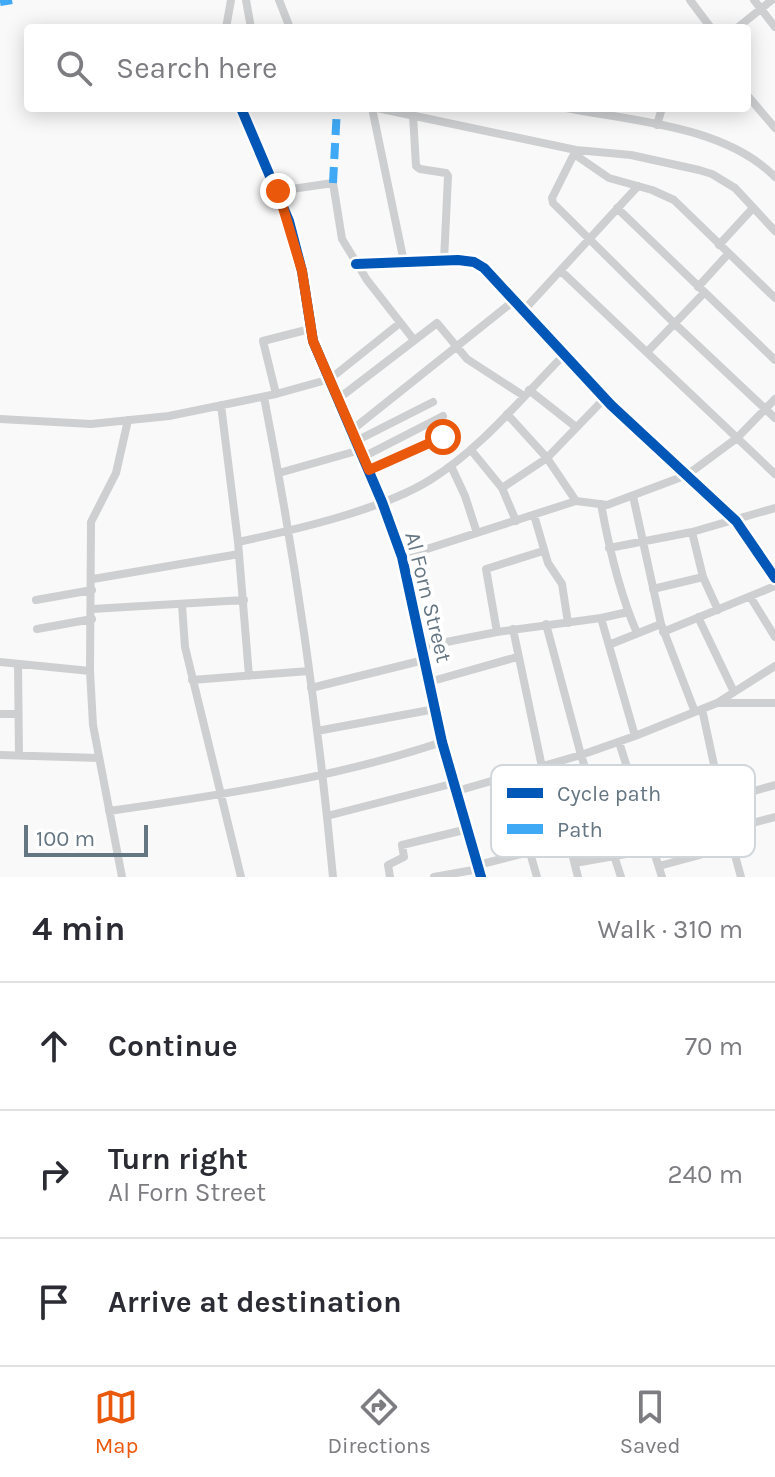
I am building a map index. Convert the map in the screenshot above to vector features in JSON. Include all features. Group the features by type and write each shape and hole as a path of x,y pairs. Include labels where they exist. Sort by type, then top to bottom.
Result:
{"street":[{"path":"227,24 231,0"},
{"path":"246,0 250,24"},
{"path":"279,0 288,24"},
{"path":"690,0 708,24"},
{"path":"754,0 775,27"},
{"path":"742,24 772,0"},
{"path":"751,100 775,128"},
{"name":"Al Forn Street","path":"243,112 278,191 302,271 310,329 402,557 442,742 479,871"},
{"path":"375,112 404,262"},
{"path":"396,112 575,152 631,155 712,174 735,188 775,231"},
{"path":"587,112 657,125 721,142 754,159 774,174"},
{"path":"657,125 661,112"},
{"path":"413,115 416,166 448,176 444,261"},
{"path":"575,152 609,178 674,200 775,298"},
{"path":"575,152 552,200 675,324 775,418"},
{"path":"278,191 333,183 342,239 356,264 414,340"},
{"path":"524,310 638,186"},
{"path":"617,208 775,360"},
{"path":"719,245 753,208"},
{"path":"647,352 675,324 728,254"},
{"path":"356,264 444,261 474,262 484,268 605,398 736,521 775,578"},
{"path":"561,271 775,474"},
{"path":"352,430 515,300"},
{"path":"0,419 91,424 169,416 264,397 330,379 400,323"},
{"path":"338,399 437,323 472,364 527,393 576,427"},
{"path":"276,394 263,341 310,329"},
{"path":"238,542 290,531 419,487 471,450 564,355"},
{"path":"264,397 290,531 323,774 333,877"},
{"path":"502,488 547,458 605,398"},
{"path":"402,557 576,501 607,505 687,475 737,438 775,399"},
{"path":"360,449 433,402"},
{"path":"221,405 244,600 249,676"},
{"path":"507,414 547,458 576,501"},
{"path":"279,473 360,449 443,416"},
{"path":"122,877 93,725 90,671 91,522 116,473 128,420"},
{"path":"369,470 443,437"},
{"path":"471,450 502,488 516,521"},
{"path":"451,466 477,533"},
{"path":"633,496 662,628 698,711 713,765"},
{"path":"601,504 609,548 637,633"},
{"path":"609,548 692,532 775,508"},
{"path":"534,515 543,551 551,570 562,584 568,623"},
{"path":"692,532 703,577 718,610"},
{"path":"497,632 486,569 543,551"},
{"path":"93,579 239,554"},
{"path":"653,589 703,577"},
{"path":"611,644 637,633 718,610 775,586"},
{"path":"36,600 92,590"},
{"path":"751,598 775,637"},
{"path":"92,609 244,600"},
{"path":"182,605 183,638 192,680 241,877"},
{"path":"421,647 513,629 628,612"},
{"path":"698,617 734,692"},
{"path":"601,618 611,644 635,736"},
{"path":"37,629 92,619"},
{"path":"546,624 584,765"},
{"path":"513,629 542,765"},
{"path":"429,682 517,657"},
{"path":"311,688 424,660"},
{"path":"0,662 90,671"},
{"path":"18,664 19,755"},
{"path":"548,765 619,742 717,703 775,666"},
{"path":"192,680 309,671"},
{"path":"717,703 775,703"},
{"path":"317,731 435,709"},
{"path":"0,714 18,714"},
{"path":"109,811 222,794 323,774 403,755 442,742"},
{"path":"619,742 627,765"},
{"path":"0,755 99,758"},
{"path":"327,816 491,780"},
{"path":"755,791 775,785"},
{"path":"755,823 775,817"},
{"path":"390,877 388,865 404,857 402,845 468,829"},
{"path":"434,877 479,871 517,857"},
{"path":"531,857 537,877"},
{"path":"573,857 578,877"},
{"path":"575,863 616,857 621,877"},
{"path":"656,857 662,877"},
{"path":"659,866 692,857"},
{"path":"736,857 741,877"}],"marked path":[{"path":"0,2 12,0"},
{"path":"333,183 337,112"}],"cycle path":[{"path":"243,112 289,221 302,271 313,341 382,502 402,557 442,742 481,877"},
{"path":"356,264 458,260 474,262 484,268 611,405 736,521 775,578"}],"route":[{"path":"278,191 302,271 313,341 369,470 443,437"}]}
